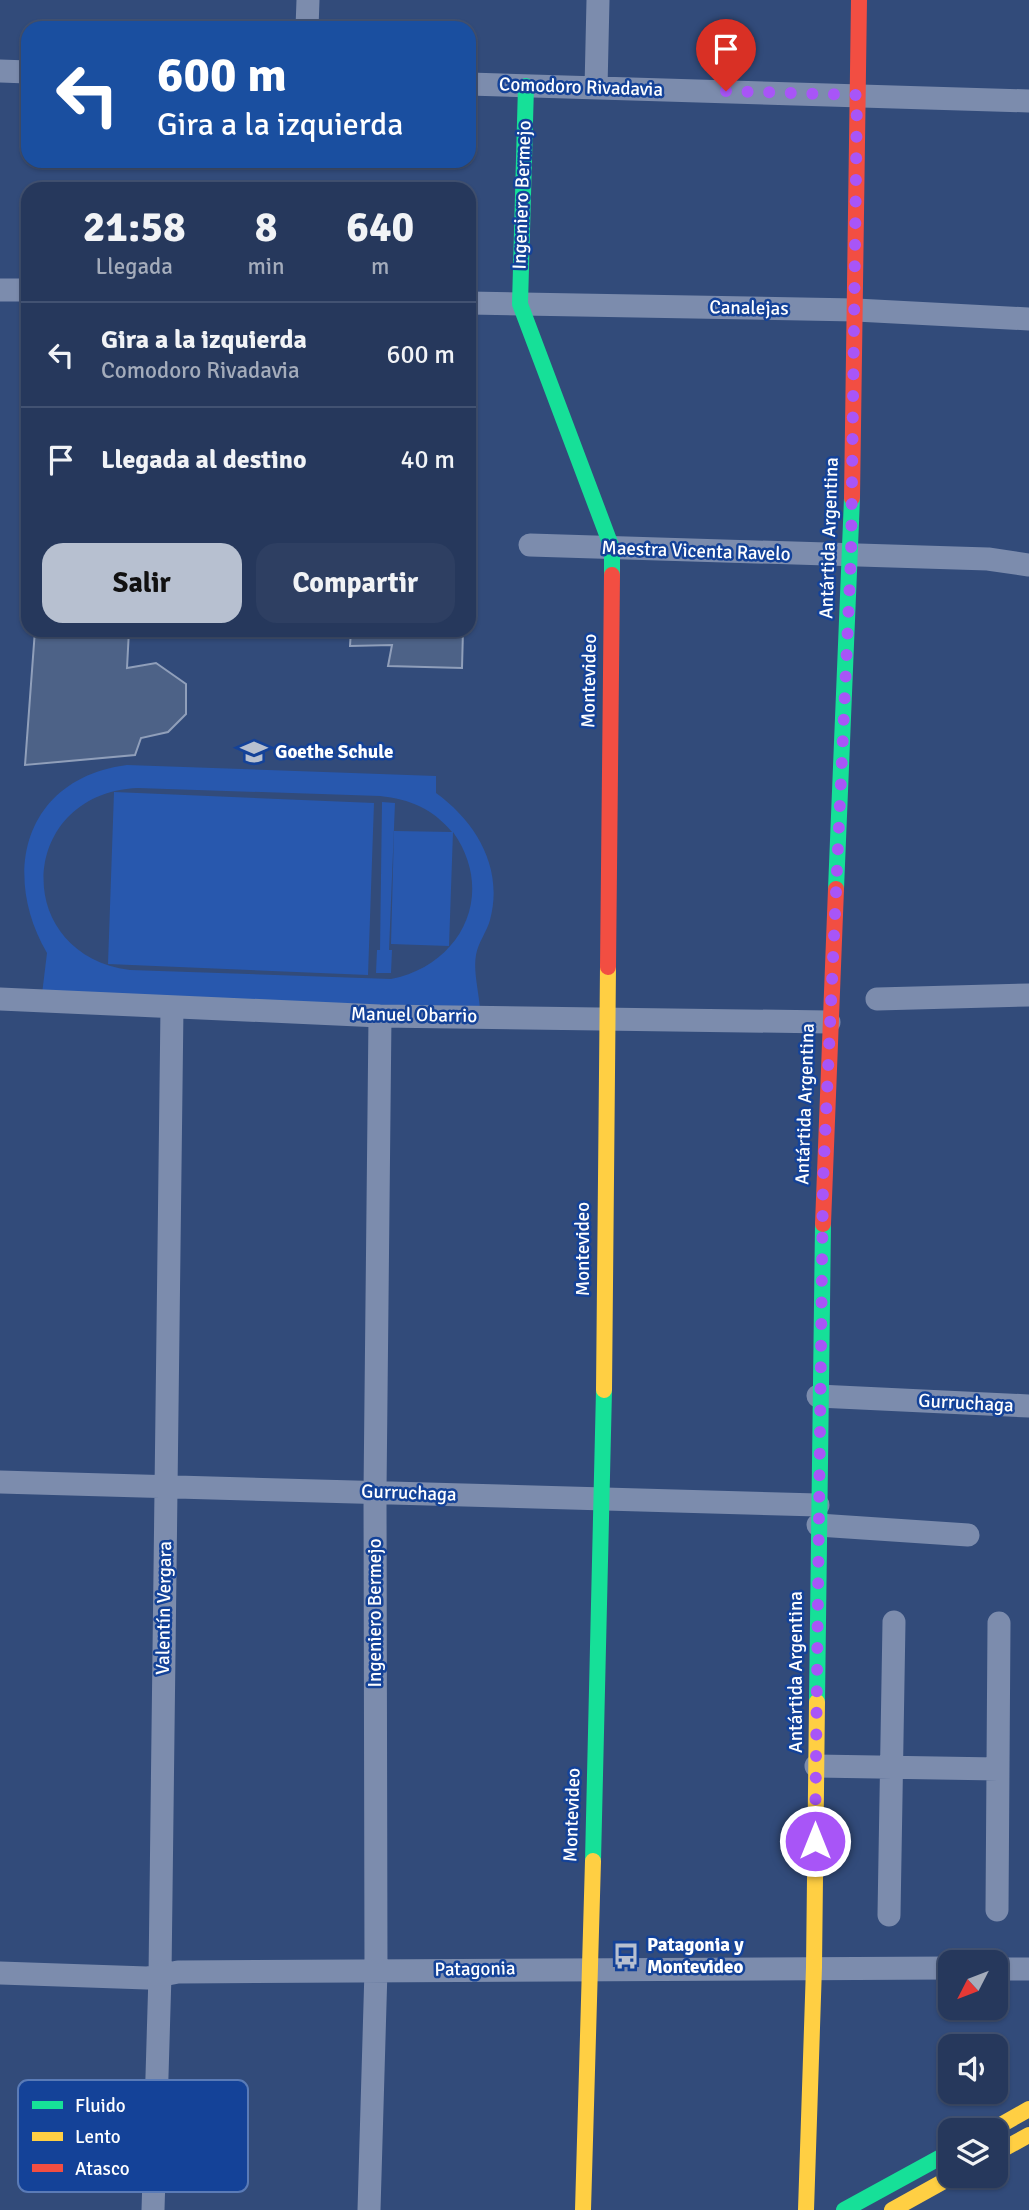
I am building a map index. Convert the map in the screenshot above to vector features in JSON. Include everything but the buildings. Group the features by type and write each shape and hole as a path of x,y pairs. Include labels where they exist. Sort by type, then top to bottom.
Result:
{"street":[{"path":"307,21 308,0"},
{"path":"596,88 598,0"},
{"name":"Antártida Argentina","path":"806,2210 814,1967 818,1396 829,1022 851,556 859,0"},
{"path":"0,71 21,72"},
{"name":"Comodoro Rivadavia","path":"476,84 1029,101"},
{"name":"Ingeniero Bermejo","path":"520,304 526,86"},
{"path":"0,290 21,290"},
{"name":"Canalejas","path":"476,303 856,310 1029,319"},
{"name":"Montevideo","path":"520,304 612,548 603,1499 583,2210"},
{"name":"Maestra Vicenta Ravelo","path":"530,545 988,559 1029,565"},
{"path":"877,999 1029,995"},
{"name":"Manuel Obarrio","path":"0,999 380,1016 829,1022"},
{"name":"Valentín Vergara","path":"157,2080 172,1007"},
{"name":"Ingeniero Bermejo","path":"369,2210 376,1970 375,1492 380,1016"},
{"name":"Gurruchaga","path":"818,1396 1029,1406"},
{"name":"Gurruchaga","path":"0,1482 603,1499 818,1515 968,1535"},
{"path":"890,1915 894,1622"},
{"path":"997,1910 999,1623"},
{"path":"816,1766 998,1769"},
{"name":"Patagonia","path":"0,1973 147,1978 178,1972 938,1968"},
{"path":"1008,1969 1029,1969"},
{"path":"1008,2121 1029,2109"},
{"path":"1008,2146 1029,2135"},
{"path":"844,2210 938,2159"},
{"path":"892,2210 938,2184"},
{"name":"Valentín Vergara","path":"153,2210 154,2192"}],"shaded area":[{"path":"127,765 436,776 436,793 474,832 490,865 493,901 490,920 475,961 480,1009 42,994 47,953 33,922 25,891 25,861 32,834 45,809 65,788 93,773","holes":["138,788 380,796 420,806 437,817 452,832 394,831 391,944 449,946 453,832 466,856 472,879 471,902 465,923 453,943 436,959 416,971 391,979 130,970 91,958 64,936 48,907 44,875 51,844 69,816 98,797"]},
{"path":"114,792 374,803 368,975 108,964"},
{"path":"382,802 395,803 389,950 392,950 391,973 376,973 377,950 380,950"}],"traffic: fast":[{"path":"526,86 520,304 612,548 612,575"},
{"path":"836,889 852,498"},
{"path":"817,1702 823,1224"},
{"path":"593,1861 604,1390"},
{"path":"844,2210 938,2159"}],"traffic: slow":[{"path":"604,1390 608,967"},
{"path":"806,2210 814,1967 817,1702"},
{"path":"583,2210 593,1861"},
{"path":"1008,2121 1029,2109"},
{"path":"1008,2146 1029,2135"},
{"path":"892,2210 938,2184"}],"traffic: jam":[{"path":"852,498 859,0"},
{"path":"608,967 612,575"},
{"path":"823,1224 836,889"}],"place":[{"name":"Goethe Schule","path":"254,752"},
{"name":"Patagonia y Montevideo","path":"626,1956"}],"route":[{"path":"726,91 857,95 851,556 823,1183 818,1396 815,1841"}]}
